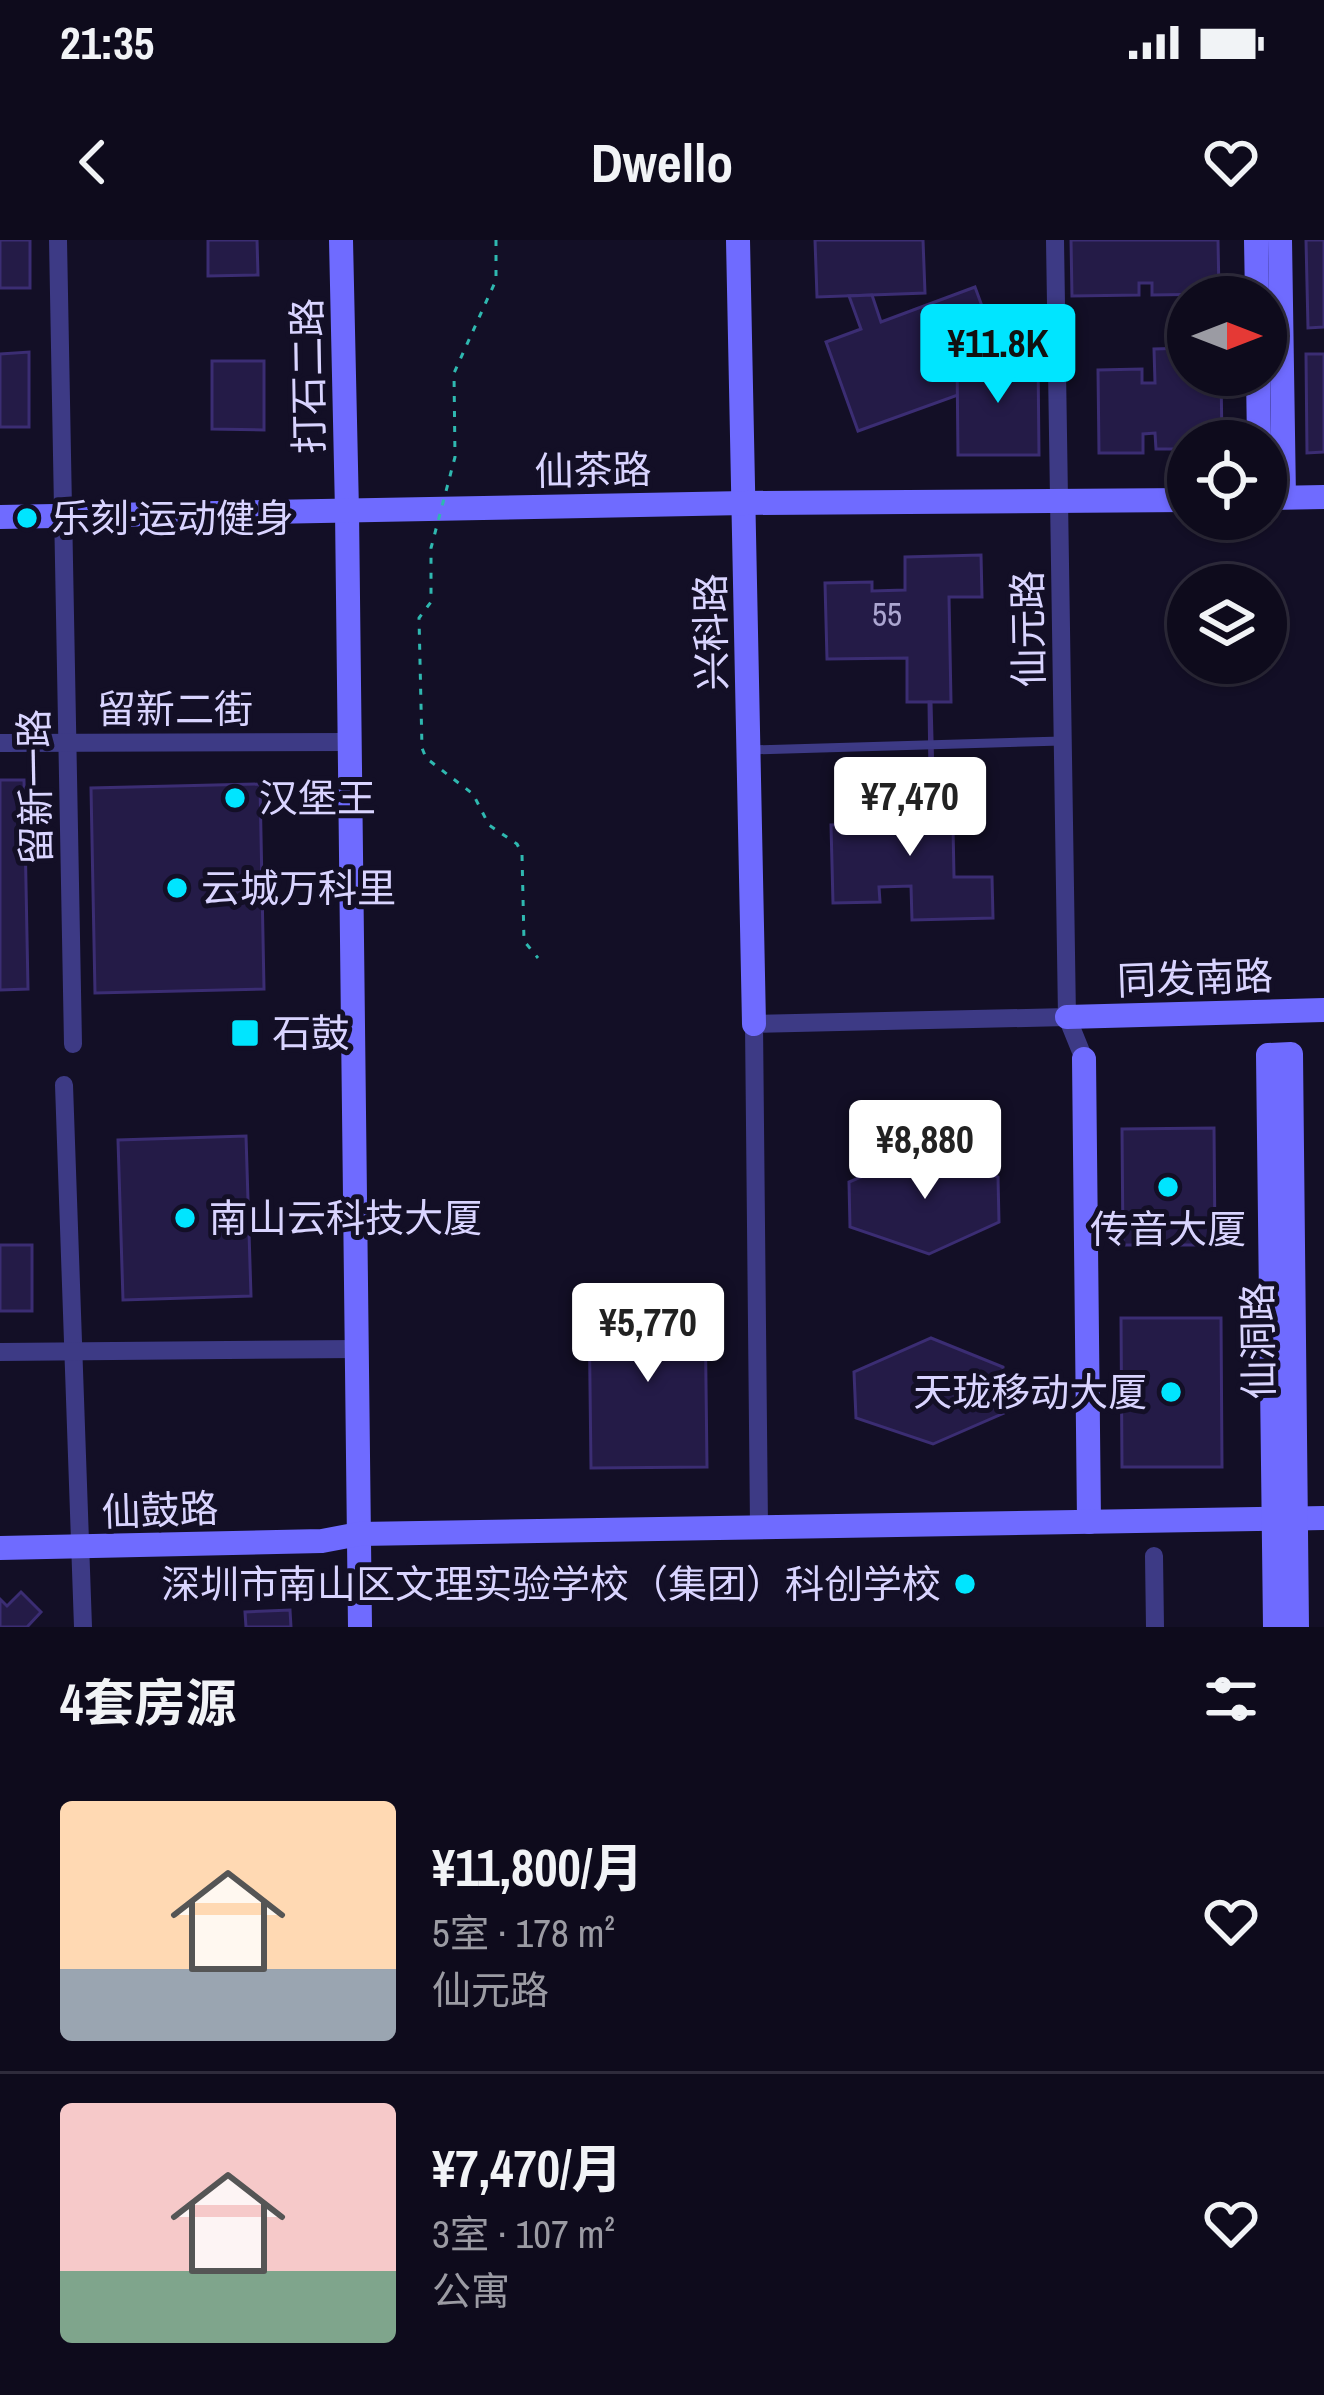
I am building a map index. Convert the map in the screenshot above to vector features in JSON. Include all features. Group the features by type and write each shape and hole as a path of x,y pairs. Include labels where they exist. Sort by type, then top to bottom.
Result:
{"street":[{"name":"留新一路","path":"58,240 74,1044"},
{"name":"打石二路","path":"340,240 359,1534"},
{"name":"兴科路","path":"738,240 754,1024"},
{"name":"仙元路","path":"1055,240 1067,1018"},
{"path":"1256,240 1257,276"},
{"path":"1277,420 1280,240"},
{"path":"1287,498 1324,496"},
{"name":"仙茶路","path":"0,517 1167,500"},
{"name":"留新二街","path":"0,743 350,742"},
{"name":"同发南路","path":"1067,1018 1324,1010"},
{"path":"760,1527 754,1024 1067,1018 1084,1059 1089,1522"},
{"name":"仙洞路","path":"1280,1054 1285,1519 1297,1627"},
{"path":"64,1085 83,1627"},
{"path":"0,1352 357,1349"},
{"name":"仙鼓路","path":"0,1548 322,1541 359,1534 1324,1518"},
{"name":"仙洞路","path":"1275,1627 1285,1519"},
{"path":"359,1534 360,1627"},
{"path":"1154,1556 1155,1627"}],"lane":[{"path":"749,749 1063,741"}],"path":[{"path":"496,240 496,280 454,373 454,457 431,548 431,602 419,618 422,748 434,766 473,794 488,825 517,844 523,866 524,941 538,958"}],"building":[{"path":"0,240 30,240 30,288 0,288"},
{"path":"208,240 257,240 258,275 208,276"},
{"path":"815,240 923,240 925,293 817,297"},
{"path":"1071,240 1218,240 1219,276 1167,276 1167,295 1152,295 1152,283 1139,283 1139,295 1072,296"},
{"path":"1306,240 1324,240 1324,327 1308,328"},
{"path":"975,287 1001,358 957,358 958,395 858,431 826,342 861,329 849,296 872,295 881,322"},
{"path":"1154,349 1167,349 1167,396 1221,396 1222,420 1167,420 1167,449 1156,449 1155,433 1143,434 1143,453 1099,453 1098,370 1142,369 1142,383 1155,383"},
{"path":"29,352 29,427 0,427 0,354"},
{"path":"1306,354 1324,354 1324,452 1307,453"},
{"path":"957,358 1038,358 1039,455 958,455"},
{"path":"212,361 264,361 264,430 212,429"},
{"path":"981,555 982,597 949,597 951,702 907,702 907,658 827,659 825,583 872,582 872,591 905,590 905,557"},
{"path":"931,702 933,776 930,776"},
{"path":"952,775 954,877 992,877 993,918 912,920 911,886 879,887 880,902 833,903 831,825 910,823 909,776"},
{"path":"0,780 24,780 28,989 0,990"},
{"name":"云城万科里","path":"260,784 264,989 95,993 91,788"},
{"name":"传音大厦","path":"1214,1128 1215,1245 1123,1245 1122,1129"},
{"name":"南山云科技大厦","path":"246,1136 251,1296 123,1300 118,1140"},
{"path":"927,1149 998,1177 999,1222 929,1254 850,1227 849,1182"},
{"path":"0,1245 32,1245 32,1311 0,1311"},
{"path":"705,1301 707,1467 591,1468 589,1303"},
{"name":"天珑移动大厦","path":"1121,1318 1221,1318 1222,1467 1122,1467"},
{"path":"931,1338 1003,1367 1004,1413 933,1444 856,1418 854,1372"},
{"path":"21,1592 41,1612 27,1627 0,1627 0,1599 7,1606"},
{"path":"290,1610 291,1627 246,1627 245,1612"}],"place":[{"name":"乐刻·运动健身","path":"27,518"},
{"name":"汉堡王","path":"235,798"},
{"name":"云城万科里","path":"177,888"},
{"name":"石鼓","path":"245,1033"},
{"name":"传音大厦","path":"1168,1187"},
{"name":"南山云科技大厦","path":"185,1218"},
{"name":"天珑移动大厦","path":"1171,1392"},
{"name":"深圳市南山区文理实验学校（集团）科创学校","path":"965,1584"}]}
